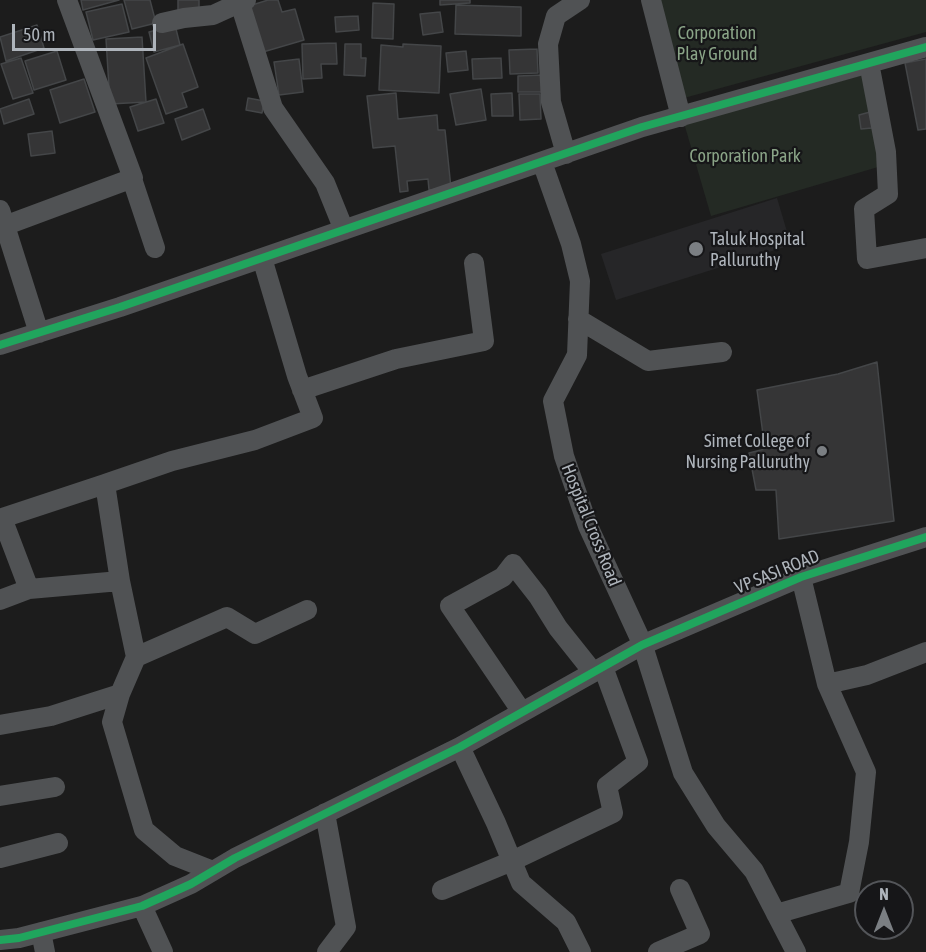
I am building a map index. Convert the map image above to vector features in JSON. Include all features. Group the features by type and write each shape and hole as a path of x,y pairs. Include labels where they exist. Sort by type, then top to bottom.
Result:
{"street":[{"path":"67,0 155,248"},
{"path":"566,154 550,102 548,44 555,8 580,0"},
{"path":"651,0 681,117"},
{"path":"162,23 213,15 242,1 273,108 325,183 344,230"},
{"path":"0,345 262,258 642,127 926,47"},
{"path":"869,63 886,152 888,194 864,209 867,259 926,248"},
{"name":"Hospital Cross Road","path":"542,162 571,244 580,281 577,355 553,401 564,456 588,526 642,645 684,772 716,826 754,872 796,952"},
{"path":"39,333 2,218 132,179"},
{"path":"29,589 2,518 172,461 255,440 313,418 302,390 262,258"},
{"path":"302,390 396,359 484,341 474,263"},
{"path":"579,319 648,361 722,352"},
{"path":"105,484 120,581 136,657 120,694 112,722 144,830 174,856 213,871"},
{"name":"VP SASI ROAD","path":"0,940 19,938 142,906 191,884 235,858 460,747 642,645 801,577 926,537"},
{"path":"442,890 512,861 613,813 607,786 638,762 598,670 558,628 513,564 503,577 450,606 522,712"},
{"path":"776,914 849,893 859,842 866,772 827,684 801,577"},
{"path":"0,600 29,589 120,581"},
{"path":"136,657 227,617 255,634 307,610"},
{"path":"827,684 867,675 926,652"},
{"path":"0,725 51,716 120,694"},
{"path":"460,747 521,883 566,922 581,952"},
{"path":"0,795 55,787"},
{"path":"325,813 346,927 327,952"},
{"path":"0,858 58,843"},
{"path":"658,952 700,934 680,889"},
{"path":"142,906 162,952"},
{"path":"41,932 45,952"}],"shaded area":[{"name":"Taluk Hospital Palluruthy","path":"777,198 791,245 616,300 601,254"}],"green space":[{"name":"Corporation Play Ground","path":"660,0 926,0 926,32 684,98"},
{"name":"Corporation Park","path":"871,73 885,165 711,216 684,123"}],"building":[{"path":"81,0 119,0 83,10"},
{"path":"124,0 150,0 156,23 132,29"},
{"path":"178,0 199,0 199,15 178,14"},
{"path":"268,0 278,0 282,12 295,9 304,40 263,52 249,6"},
{"path":"440,0 470,0 470,3 440,5"},
{"path":"373,3 394,4 393,39 372,38"},
{"path":"122,4 129,32 93,40 86,12"},
{"path":"456,5 521,7 521,36 455,34"},
{"path":"440,12 443,32 423,35 420,14"},
{"path":"358,16 359,30 336,32 335,17"},
{"path":"37,25 44,48 6,61 0,37"},
{"path":"175,25 180,45 154,52 149,32"},
{"path":"142,37 146,102 110,104 106,39"},
{"path":"336,43 337,64 321,64 322,78 303,79 302,44"},
{"path":"183,44 198,87 182,93 187,107 166,114 146,58"},
{"path":"345,44 361,44 361,58 366,58 365,76 344,75"},
{"path":"403,44 441,46 439,93 379,90 381,45 403,47"},
{"path":"537,49 538,73 510,74 509,50"},
{"path":"57,51 66,80 34,90 25,61"},
{"path":"466,51 468,70 448,72 446,53"},
{"path":"21,58 33,93 13,99 1,64"},
{"path":"501,58 502,78 473,79 472,59"},
{"path":"299,59 303,92 279,95 274,62"},
{"path":"926,59 926,129 918,130 905,63"},
{"path":"543,75 543,92 518,92 518,76"},
{"path":"84,79 95,112 60,123 50,90"},
{"path":"481,89 486,120 456,125 450,94"},
{"path":"396,93 398,119 437,115 438,130 445,130 451,188 429,190 428,179 407,181 408,191 400,192 395,146 373,148 367,96"},
{"path":"512,93 513,116 492,116 491,94"},
{"path":"519,94 540,94 541,119 520,120"},
{"path":"248,98 264,101 262,113 246,110"},
{"path":"29,99 34,114 4,124 0,109"},
{"path":"156,99 164,123 138,131 130,107"},
{"path":"203,109 210,129 182,140 175,119"},
{"path":"870,112 872,128 861,129 859,115"},
{"path":"52,131 55,153 31,156 28,134"},
{"name":"Simet College of Nursing Palluruthy","path":"877,362 894,521 779,539 776,490 756,490 749,453 765,449 757,390 838,374"}],"cycle path":[{"path":"0,345 120,307 642,127 926,47"},
{"path":"0,940 19,938 142,906 191,884 235,858 460,747 642,645 801,577 926,537"}],"place":[{"name":"Taluk Hospital Palluruthy","path":"696,249"},
{"name":"Simet College of Nursing Palluruthy","path":"822,451"}]}
